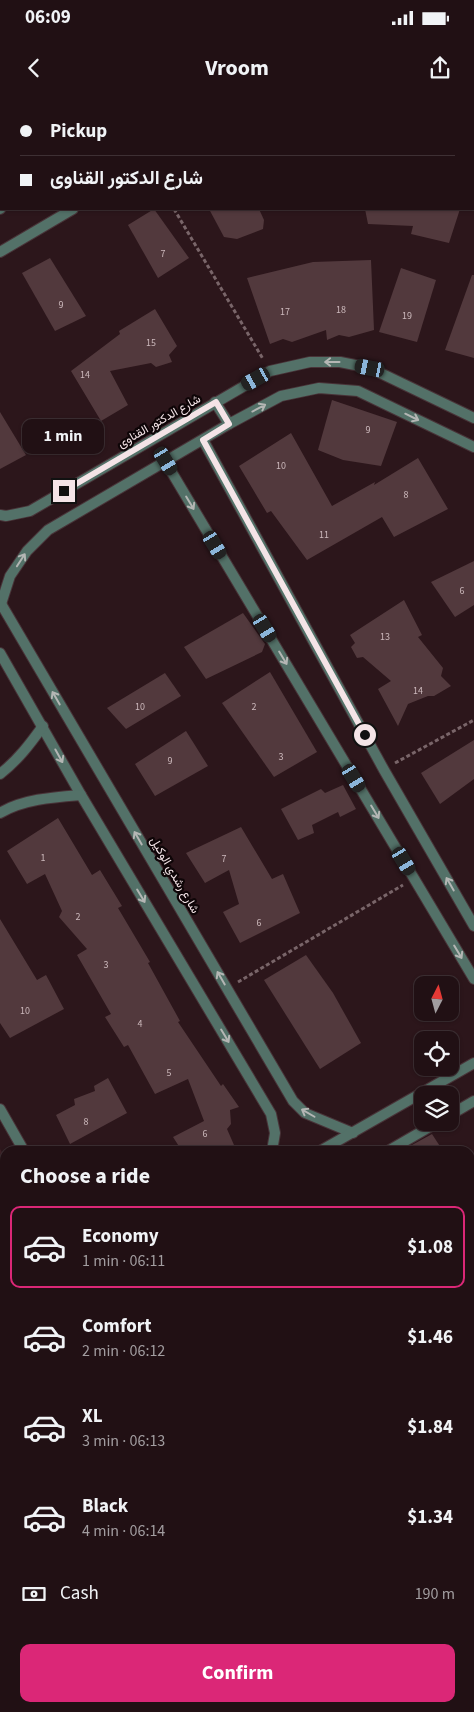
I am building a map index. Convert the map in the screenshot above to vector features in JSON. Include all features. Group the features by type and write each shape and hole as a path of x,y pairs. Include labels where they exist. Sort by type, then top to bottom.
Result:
{"street":[{"path":"0,252 71,210"},
{"name":"شارع الدكتور القناوى","path":"0,515 6,516 30,511 270,371 310,362 340,362 370,368 474,418"},
{"path":"1,603 10,576 26,551 48,530 229,424 281,396 319,388 358,391 474,447"},
{"path":"216,402 229,424"},
{"path":"203,440 384,770 474,926"},
{"path":"166,461 474,979"},
{"name":"شارع رشدي الوكيل","path":"1,603 293,1101 305,1113 352,1133"},
{"path":"0,653 81,795 271,1114 275,1132 273,1146"},
{"path":"0,774 11,766 43,726"},
{"path":"0,813 29,803 55,797 81,795"},
{"path":"329,1146 474,1063"},
{"path":"459,1110 474,1101"},
{"path":"0,1109 21,1146"},
{"path":"397,1146 422,1131"}],"path":[{"path":"175,210 270,371"},
{"path":"384,770 474,720"},
{"path":"227,989 414,878"}],"building":[{"path":"155,210 189,258 158,278 128,225"},
{"path":"210,210 259,210 264,220 263,229 237,239 224,237"},
{"path":"365,210 460,210 449,243 411,234 413,226 368,224"},
{"path":"50,258 86,316 55,331 22,273"},
{"path":"371,260 374,330 349,337 339,335 327,340 326,330 292,342 283,339 270,344 247,278 313,262"},
{"path":"401,268 436,280 417,342 379,332"},
{"path":"472,275 474,275 474,358 445,350"},
{"path":"155,309 177,346 169,355 172,362 156,367 151,363 110,371 128,405 101,421 71,371 120,334 119,331"},
{"path":"332,400 397,422 381,466 343,460 318,450"},
{"path":"0,412 26,455 0,469"},
{"path":"291,433 332,506 375,482 374,485 418,458 448,509 394,537 382,517 307,560 271,511 267,513 239,466"},
{"path":"474,561 474,605 455,617 431,582"},
{"path":"404,600 422,635 418,637 443,668 441,676 451,686 434,696 428,696 408,704 398,726 378,689 391,681 363,657 357,658 351,647 355,643 350,635"},
{"path":"243,613 265,644 262,652 206,679 184,647"},
{"path":"270,672 317,752 274,777 222,703"},
{"path":"165,673 181,696 126,729 107,708"},
{"path":"186,731 208,766 155,796 135,764"},
{"path":"474,740 474,779 440,804 421,773"},
{"path":"343,785 356,809 340,817 338,812 312,825 314,833 298,840 281,809 321,789 325,793"},
{"path":"58,818 92,875 100,870 122,906 118,908 150,962 148,963 180,1021 178,1022 221,1086 223,1084 239,1107 230,1110 231,1124 227,1129 234,1145 179,1146 173,1137 204,1121 188,1079 155,1094 128,1045 124,1047 105,1017 111,1014 77,955 87,949 59,917 62,911 45,874 27,884 7,851"},
{"path":"241,827 272,879 283,874 300,913 240,943 223,912 239,904 229,870 205,883 186,853"},
{"path":"0,919 37,980 46,975 64,1009 10,1038 0,1023"},
{"path":"306,955 333,993 361,1043 320,1069 264,980"},
{"path":"108,1078 127,1113 70,1144 56,1115 75,1105 74,1099 95,1091 94,1086"},
{"path":"432,1134 440,1146 410,1146"}],"route":[{"path":"64,491 216,402 229,424 203,440 365,735"}]}
